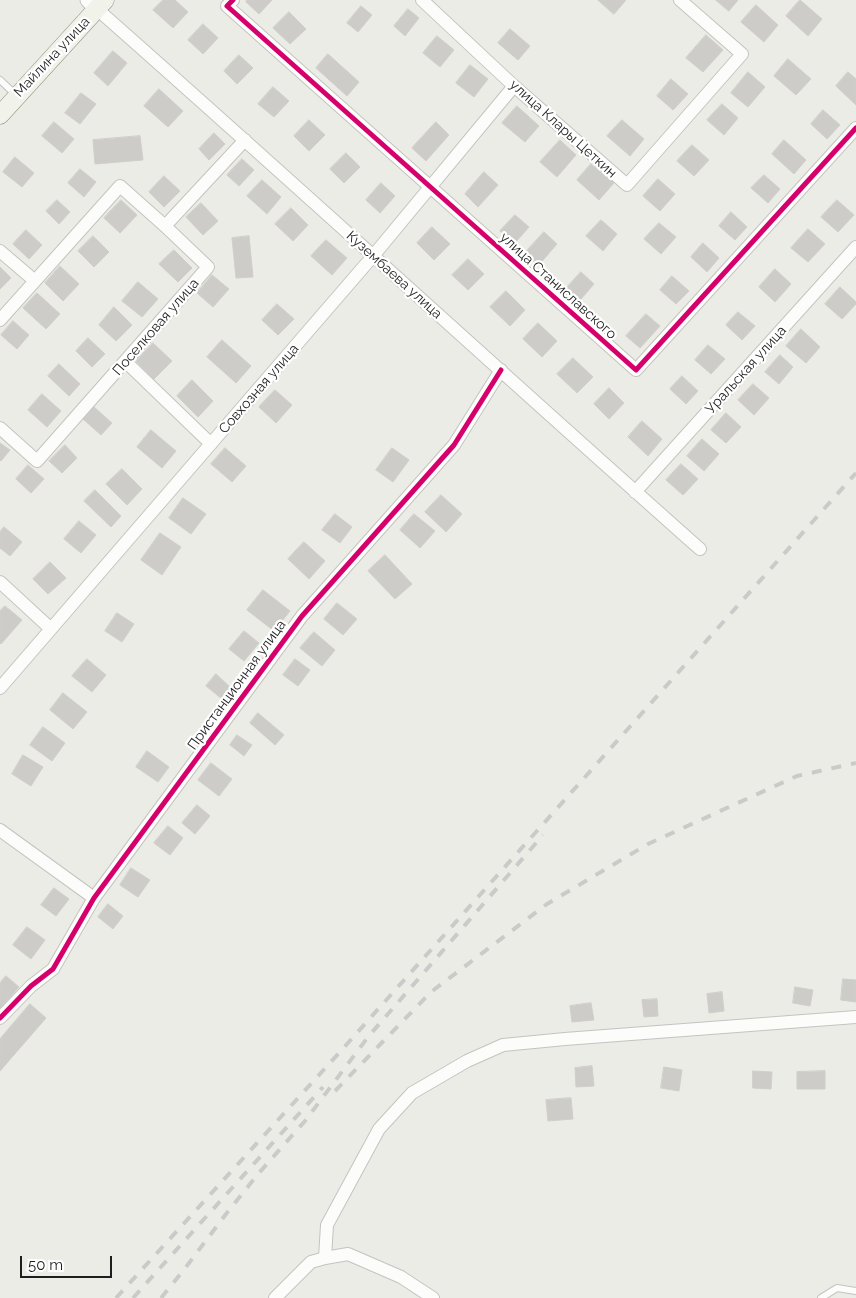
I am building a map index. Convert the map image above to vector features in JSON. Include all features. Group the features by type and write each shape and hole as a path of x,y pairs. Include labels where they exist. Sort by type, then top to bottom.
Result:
{"main road":[{"name":"Майлина улица","path":"0,114 97,3"}],"street":[{"name":"улица Станиславского","path":"233,0 228,6 636,370 856,128"},
{"name":"улица Клары Цеткин","path":"422,0 514,86 627,185 742,54 680,0"},
{"name":"Кузембаева улица","path":"97,3 373,256 700,549"},
{"name":"Совхозная улица","path":"0,688 373,256 514,86"},
{"path":"165,226 245,140"},
{"name":"Поселковая улица","path":"0,320 120,186 208,267 37,461 0,428"},
{"name":"Уральская улица","path":"635,492 856,247"},
{"path":"0,251 35,281"},
{"path":"126,362 211,444"},
{"name":"Пристанционная улица","path":"0,1018 31,986 53,969 94,898 302,616 454,444 500,370"},
{"path":"0,582 51,629"},
{"path":"0,830 94,898"},
{"path":"325,1258 326,1225 379,1129 412,1093 467,1060 504,1045 856,1017"},
{"path":"275,1298 310,1262 348,1254 401,1277 433,1298"}],"lane":[{"path":"0,80 17,95"},
{"path":"821,1298 837,1288 856,1290"}],"building":[{"path":"163,0 175,0 188,12 173,28 153,10"},
{"path":"247,0 272,0 259,14 246,2"},
{"path":"598,0 626,0 614,14"},
{"path":"716,0 738,0 729,11"},
{"path":"800,0 822,19 808,36 786,16"},
{"path":"756,5 778,25 764,42 741,22"},
{"path":"361,6 372,15 358,32 347,23"},
{"path":"408,9 419,18 405,36 394,26"},
{"path":"289,12 306,29 290,44 273,28"},
{"path":"203,24 218,38 203,54 188,40"},
{"path":"510,29 530,46 518,60 498,43"},
{"path":"706,35 723,50 703,72 686,58"},
{"path":"437,36 454,50 440,67 423,53"},
{"path":"113,51 127,63 108,86 94,73"},
{"path":"328,54 359,82 347,96 316,68"},
{"path":"239,55 253,68 237,84 224,71"},
{"path":"788,59 811,79 796,95 774,76"},
{"path":"470,65 488,79 474,97 456,83"},
{"path":"748,72 765,87 748,107 731,93"},
{"path":"848,72 856,79 856,105 836,86"},
{"path":"671,79 688,94 673,110 657,96"},
{"path":"273,87 289,101 274,117 258,104"},
{"path":"159,89 183,111 168,127 144,106"},
{"path":"81,93 96,104 80,124 65,113"},
{"path":"722,104 738,118 724,135 707,120"},
{"path":"517,106 539,126 525,142 502,123"},
{"path":"823,110 840,125 827,139 811,124"},
{"path":"309,120 325,135 309,151 294,136"},
{"path":"622,120 644,139 630,156 607,136"},
{"path":"54,122 74,139 62,153 42,136"},
{"path":"436,122 449,135 426,161 412,148"},
{"path":"214,133 225,144 209,160 199,149"},
{"path":"140,136 143,160 95,164 93,140"},
{"path":"560,140 576,155 557,177 540,162"},
{"path":"784,140 806,160 794,174 772,154"},
{"path":"692,145 709,160 694,176 677,161"},
{"path":"346,153 360,167 344,183 330,169"},
{"path":"15,157 34,173 22,187 3,172"},
{"path":"242,159 254,170 239,186 227,175"},
{"path":"591,164 614,183 599,200 577,180"},
{"path":"80,169 96,182 84,197 68,183"},
{"path":"484,172 498,185 478,207 465,194"},
{"path":"764,175 780,189 768,203 751,188"},
{"path":"164,176 180,191 164,207 149,192"},
{"path":"658,179 675,194 660,211 643,196"},
{"path":"262,180 281,197 267,214 247,196"},
{"path":"381,183 395,196 380,213 366,200"},
{"path":"57,200 70,212 59,224 46,211"},
{"path":"121,200 137,215 120,233 104,218"},
{"path":"837,200 854,215 838,232 821,217"},
{"path":"201,203 218,221 203,235 186,217"},
{"path":"291,208 308,225 293,241 275,224"},
{"path":"731,212 747,227 735,240 719,226"},
{"path":"515,215 529,227 514,244 500,231"},
{"path":"601,220 617,234 603,251 586,236"},
{"path":"659,223 676,237 661,254 644,239"},
{"path":"432,227 450,244 434,260 417,243"},
{"path":"808,229 825,244 808,262 791,248"},
{"path":"26,230 42,245 29,259 13,244"},
{"path":"544,232 557,244 538,266 524,254"},
{"path":"93,236 109,252 94,267 78,251"},
{"path":"249,236 253,277 236,278 232,238"},
{"path":"326,240 347,258 332,275 311,256"},
{"path":"703,243 719,258 707,272 691,257"},
{"path":"174,250 192,268 178,282 159,264"},
{"path":"468,259 484,274 468,290 452,275"},
{"path":"60,266 79,284 63,301 45,283"},
{"path":"0,267 11,278 0,289"},
{"path":"775,269 791,284 775,302 759,287"},
{"path":"581,272 594,284 575,306 561,294"},
{"path":"212,275 229,289 213,307 197,293"},
{"path":"672,276 689,291 676,304 660,290"},
{"path":"138,282 158,299 142,317 122,301"},
{"path":"840,287 856,302 842,319 825,304"},
{"path":"506,291 525,310 510,326 490,307"},
{"path":"37,293 60,314 46,329 23,308"},
{"path":"277,304 294,319 278,335 262,320"},
{"path":"114,307 132,325 116,341 99,325"},
{"path":"738,312 755,326 742,340 726,325"},
{"path":"646,314 660,326 640,348 626,336"},
{"path":"13,321 29,335 17,349 1,335"},
{"path":"538,323 557,341 542,357 523,339"},
{"path":"801,329 820,347 806,363 786,346"},
{"path":"88,338 105,354 92,367 76,351"},
{"path":"222,340 251,366 236,383 207,357"},
{"path":"153,343 172,361 154,379 136,361"},
{"path":"708,345 725,359 711,374 695,360"},
{"path":"780,355 793,367 779,384 765,372"},
{"path":"573,358 593,377 577,393 557,374"},
{"path":"59,364 80,384 69,396 48,376"},
{"path":"682,376 698,391 686,404 670,389"},
{"path":"192,380 213,401 198,417 177,396"},
{"path":"753,384 769,398 754,415 738,400"},
{"path":"609,388 624,403 609,419 594,404"},
{"path":"275,390 292,405 276,423 259,407"},
{"path":"42,394 61,411 47,427 28,410"},
{"path":"94,407 112,423 101,435 83,419"},
{"path":"726,413 741,427 726,443 711,430"},
{"path":"642,421 662,439 648,456 628,437"},
{"path":"151,430 176,451 162,468 137,447"},
{"path":"702,439 719,454 704,471 687,456"},
{"path":"0,443 10,450 1,461 0,460"},
{"path":"65,445 77,458 62,473 49,461"},
{"path":"225,448 246,466 232,482 211,464"},
{"path":"392,448 409,460 393,482 376,470"},
{"path":"681,464 698,479 683,495 666,480"},
{"path":"28,465 44,479 31,493 16,479"},
{"path":"122,469 142,489 127,505 106,484"},
{"path":"95,490 121,516 111,527 84,501"},
{"path":"441,495 462,514 446,532 425,512"},
{"path":"183,498 206,514 191,534 169,518"},
{"path":"335,514 352,527 340,543 322,530"},
{"path":"414,514 435,531 420,548 400,530"},
{"path":"79,521 96,535 81,553 64,539"},
{"path":"4,527 22,542 10,556 0,548 0,532"},
{"path":"160,533 181,547 162,575 141,560"},
{"path":"304,542 325,561 309,579 288,559"},
{"path":"385,555 412,584 395,599 368,571"},
{"path":"50,562 66,578 48,594 33,579"},
{"path":"263,590 290,611 274,631 247,610"},
{"path":"337,603 357,619 343,635 324,619"},
{"path":"5,606 22,620 1,644 0,611"},
{"path":"117,613 134,624 122,642 105,631"},
{"path":"244,631 259,643 244,661 229,649"},
{"path":"314,632 335,650 322,666 300,648"},
{"path":"87,659 106,675 92,692 72,676"},
{"path":"295,659 310,670 298,686 283,675"},
{"path":"216,674 231,688 222,699 206,686"},
{"path":"63,693 87,712 73,729 50,710"},
{"path":"258,713 284,735 275,745 250,723"},
{"path":"43,727 65,743 52,761 30,745"},
{"path":"237,735 252,745 244,756 230,745"},
{"path":"147,751 169,767 158,782 136,767"},
{"path":"23,755 43,767 31,786 12,774"},
{"path":"211,763 232,779 219,796 198,780"},
{"path":"197,805 210,816 195,834 182,823"},
{"path":"168,826 183,838 170,855 154,843"},
{"path":"131,868 150,880 138,897 120,885"},
{"path":"54,888 69,899 56,916 41,905"},
{"path":"108,904 123,916 113,929 98,917"},
{"path":"27,927 45,940 31,959 13,945"},
{"path":"6,976 19,987 0,1008 0,983"},
{"path":"843,979 856,980 856,1002 841,1000"},
{"path":"795,987 813,990 810,1006 793,1003"},
{"path":"722,992 724,1011 709,1013 707,994"},
{"path":"657,999 658,1016 644,1017 642,1000"},
{"path":"591,1003 594,1020 572,1022 570,1006"},
{"path":"30,1004 46,1018 0,1071 0,1039"},
{"path":"592,1066 594,1086 576,1087 575,1068"},
{"path":"664,1067 682,1070 679,1091 661,1088"},
{"path":"753,1071 772,1072 771,1089 753,1088"},
{"path":"825,1071 825,1089 797,1089 797,1072"},
{"path":"571,1098 573,1119 548,1121 546,1100"}],"railway":[{"path":"116,1298 339,1053 856,473"},
{"path":"335,1091 431,992 547,904 648,844 797,776 856,763"},
{"path":"161,1298 258,1174 305,1121 368,1037 543,835"},
{"path":"133,1298 323,1087"}],"cycle path":[{"path":"233,0 227,6 636,370 856,128"},
{"path":"0,1018 31,986 53,969 94,898 302,616 454,445 501,370"}]}
